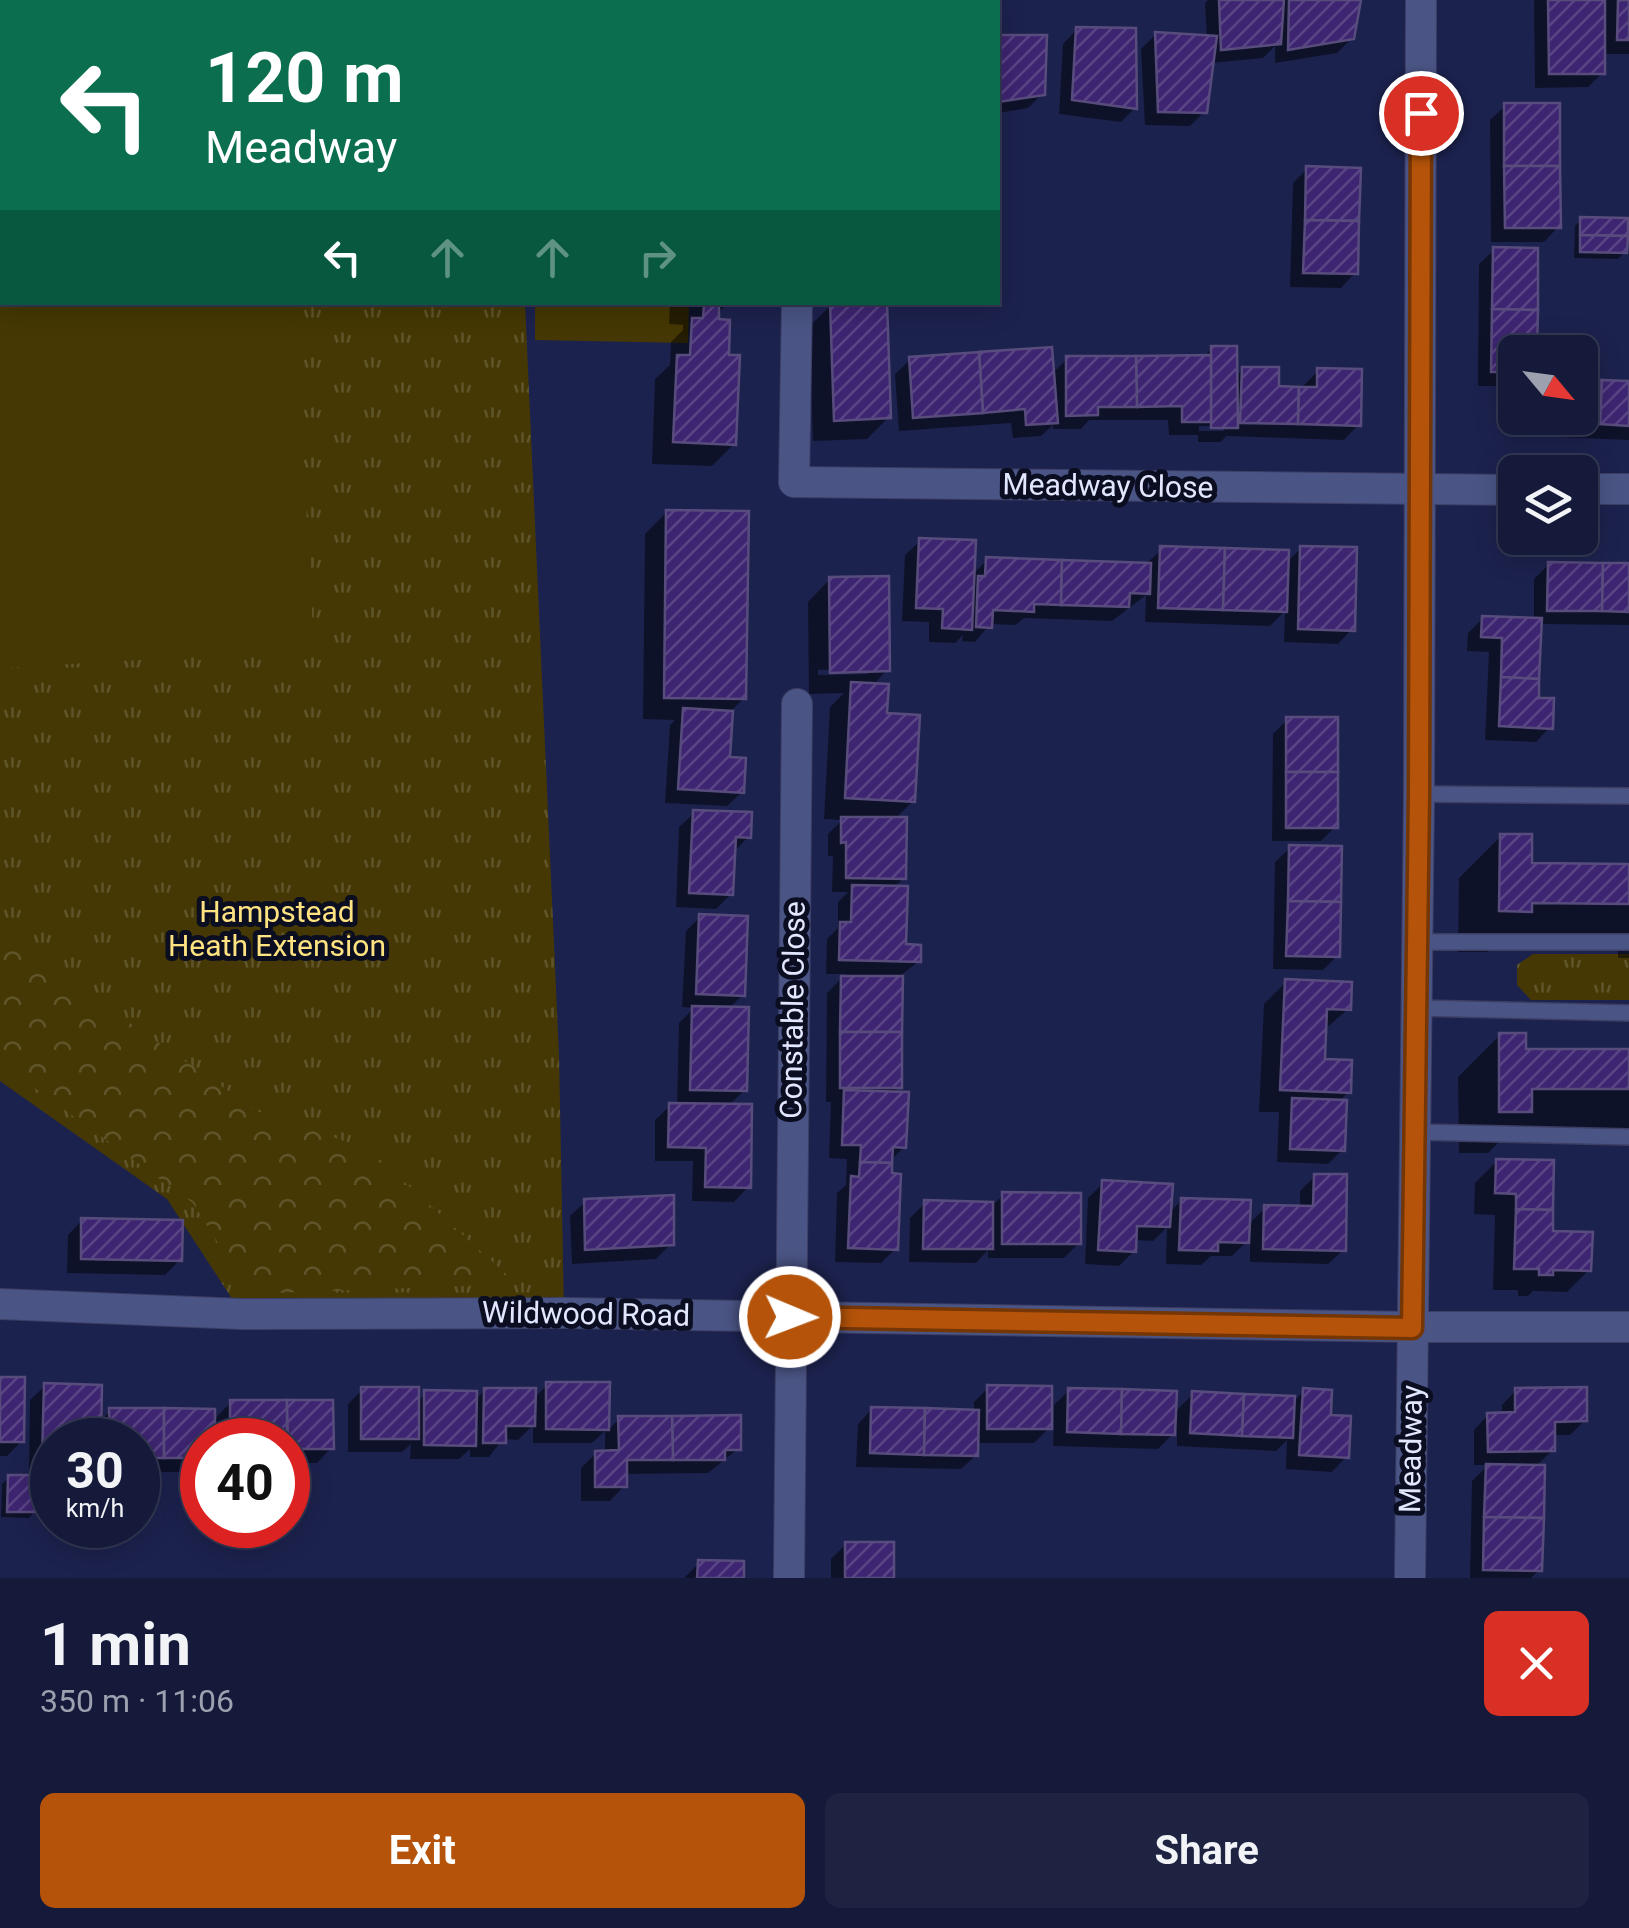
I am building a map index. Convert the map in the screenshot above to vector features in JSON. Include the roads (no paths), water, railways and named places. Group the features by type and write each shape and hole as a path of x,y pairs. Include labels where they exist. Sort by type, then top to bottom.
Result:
{"street":[{"name":"Meadway","path":"1410,1578 1419,794 1421,0"},
{"name":"Meadway Close","path":"797,305 794,482 1498,490"},
{"path":"1598,489 1629,489"},
{"name":"Constable Close","path":"788,1578 797,704"},
{"name":"Wildwood Road","path":"0,1304 242,1314 790,1317 1412,1328 1629,1327"}],"lane":[{"path":"1419,794 1629,796"},
{"path":"1417,942 1629,942"},
{"path":"1416,1008 1629,1013"},
{"path":"1414,1132 1629,1137"}],"park label":[{"name":"Hampstead Heath Extension","path":"277,929"}]}
